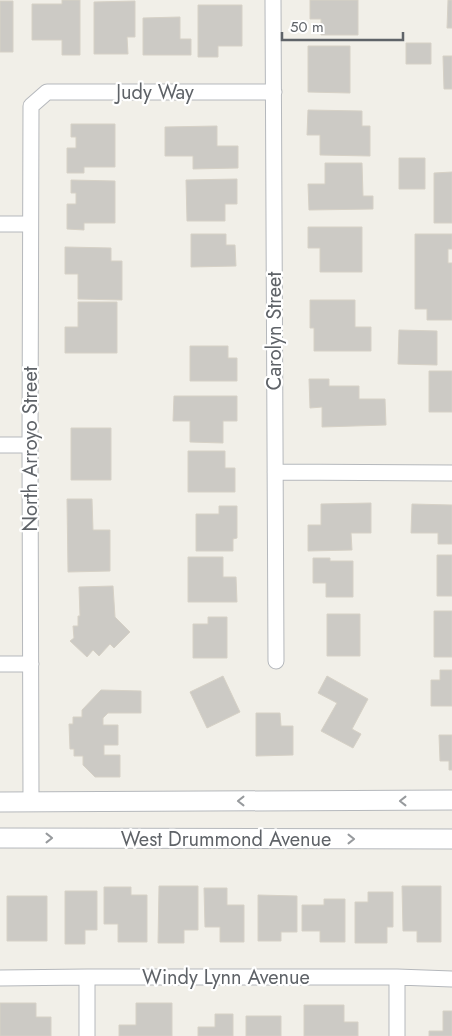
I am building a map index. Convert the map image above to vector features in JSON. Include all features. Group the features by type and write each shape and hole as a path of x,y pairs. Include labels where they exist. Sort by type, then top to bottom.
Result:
{"street":[{"name":"Carolyn Street","path":"273,0 276,661"},
{"name":"Judy Way","path":"39,99 46,92 274,92"},
{"name":"North Arroyo Street","path":"31,802 31,106 39,99"},
{"path":"0,224 30,224"},
{"path":"0,445 30,445"},
{"path":"275,472 452,473"},
{"path":"0,664 31,664"},
{"name":"West Drummond Avenue","path":"0,802 452,800"},
{"name":"West Drummond Avenue","path":"0,838 452,839"},
{"path":"87,977 87,1036"},
{"path":"397,977 397,1036"},
{"name":"Windy Lynn Avenue","path":"0,978 397,977 452,979"}],"building":[{"path":"62,0 80,0 80,55 62,55 62,40 32,40 32,4 62,4"},
{"path":"310,0 358,0 358,35 321,35 321,19 310,19"},
{"path":"448,0 452,0 452,28 447,28"},
{"path":"0,1 13,1 13,52 0,52"},
{"path":"135,1 135,37 127,37 128,54 94,54 94,2"},
{"path":"198,5 242,5 242,46 218,46 218,57 198,57"},
{"path":"180,17 180,39 191,39 191,55 143,55 143,18"},
{"path":"406,43 431,43 431,64 406,64"},
{"path":"308,46 350,46 350,93 308,92"},
{"path":"443,56 452,56 452,89 444,89"},
{"path":"308,110 362,111 362,126 370,126 370,156 320,155 320,135 307,135"},
{"path":"71,124 115,124 115,167 84,167 84,173 67,173 67,148 76,148 76,137 71,137"},
{"path":"217,126 217,146 238,146 238,168 193,169 193,156 165,156 165,127"},
{"path":"399,158 425,158 425,189 399,189"},
{"path":"325,163 362,163 363,196 373,196 373,209 309,210 308,184 325,184"},
{"path":"452,172 452,223 434,223 434,173"},
{"path":"237,179 237,204 225,204 225,221 187,221 186,180"},
{"path":"71,180 115,181 115,223 84,223 84,230 67,229 67,204 76,204 76,193 71,193"},
{"path":"308,227 362,227 362,272 320,272 320,248 308,248"},
{"path":"191,234 226,234 226,245 235,245 236,266 191,267"},
{"path":"415,234 452,234 452,249 448,249 448,263 452,263 452,320 427,320 427,309 415,309"},
{"path":"65,247 111,248 111,261 122,261 122,300 78,299 78,274 65,274"},
{"path":"310,300 355,300 355,327 371,327 371,351 314,351 314,328 310,328"},
{"path":"78,302 117,302 117,353 65,353 65,327 78,327"},
{"path":"399,330 437,331 437,365 398,364"},
{"path":"190,346 228,346 228,358 237,358 237,381 190,381"},
{"path":"429,371 452,371 452,412 429,412"},
{"path":"309,379 329,379 329,386 359,386 359,399 385,399 386,425 322,427 322,407 310,408"},
{"path":"174,396 237,396 237,421 223,421 223,443 190,442 190,421 173,421"},
{"path":"71,428 111,428 111,480 71,480"},
{"path":"188,451 225,451 225,468 235,468 235,492 188,492"},
{"path":"67,499 92,499 93,530 110,530 110,571 68,572"},
{"path":"371,503 371,533 351,533 352,550 308,551 308,525 321,525 321,504"},
{"path":"412,504 452,505 452,544 438,544 438,533 411,533"},
{"path":"219,506 237,506 237,538 233,539 233,551 196,551 196,514 219,514"},
{"path":"437,555 452,555 452,596 437,596"},
{"path":"188,557 223,557 223,577 236,577 237,602 188,602"},
{"path":"313,558 330,558 330,561 353,561 353,597 326,597 326,583 313,583"},
{"path":"113,586 115,617 130,632 114,648 110,644 99,656 93,650 87,657 70,641 74,638 73,626 78,626 78,616 80,616 79,587"},
{"path":"434,611 452,611 452,657 434,657"},
{"path":"327,614 360,614 360,656 327,656"},
{"path":"208,617 227,617 227,658 193,658 193,624 208,624"},
{"path":"440,670 452,670 452,706 431,706 431,680 440,680"},
{"path":"223,676 240,712 207,728 190,692"},
{"path":"327,676 368,699 352,729 361,734 353,748 321,731 337,703 318,693"},
{"path":"101,690 141,691 141,713 108,713 103,718 103,725 118,725 118,745 104,745 104,755 120,755 120,777 95,777 83,765 83,756 74,756 74,749 70,749 69,724 73,724 73,717 82,717 82,710"},
{"path":"256,713 280,713 281,726 293,726 293,755 256,756"},
{"path":"439,735 452,735 452,770 449,770 449,761 440,761"},
{"path":"159,886 198,886 198,930 184,930 184,943 158,943"},
{"path":"402,886 441,886 441,942 417,942 417,931 403,931"},
{"path":"104,887 131,887 131,895 147,895 147,942 118,942 118,924 104,924"},
{"path":"204,888 227,888 227,905 244,905 244,942 220,942 220,927 205,927"},
{"path":"65,891 97,891 97,930 85,930 85,944 65,944"},
{"path":"368,892 393,892 393,927 387,927 387,943 355,943 355,902 368,902"},
{"path":"258,895 297,896 297,932 281,932 281,941 258,941"},
{"path":"7,896 47,896 47,941 7,941"},
{"path":"324,899 345,899 345,942 320,942 320,931 302,931 302,905 324,905"},
{"path":"0,1003 36,1003 36,1017 51,1017 51,1036 0,1036"},
{"path":"136,1003 172,1003 172,1036 119,1036 119,1025 136,1025"},
{"path":"304,1005 344,1005 344,1022 358,1022 358,1036 304,1036"},
{"path":"443,1011 452,1011 452,1036 429,1036 429,1031 443,1031"},
{"path":"215,1014 233,1014 233,1036 198,1036 198,1027 215,1027"},
{"path":"246,1016 281,1016 281,1036 246,1036"}]}
